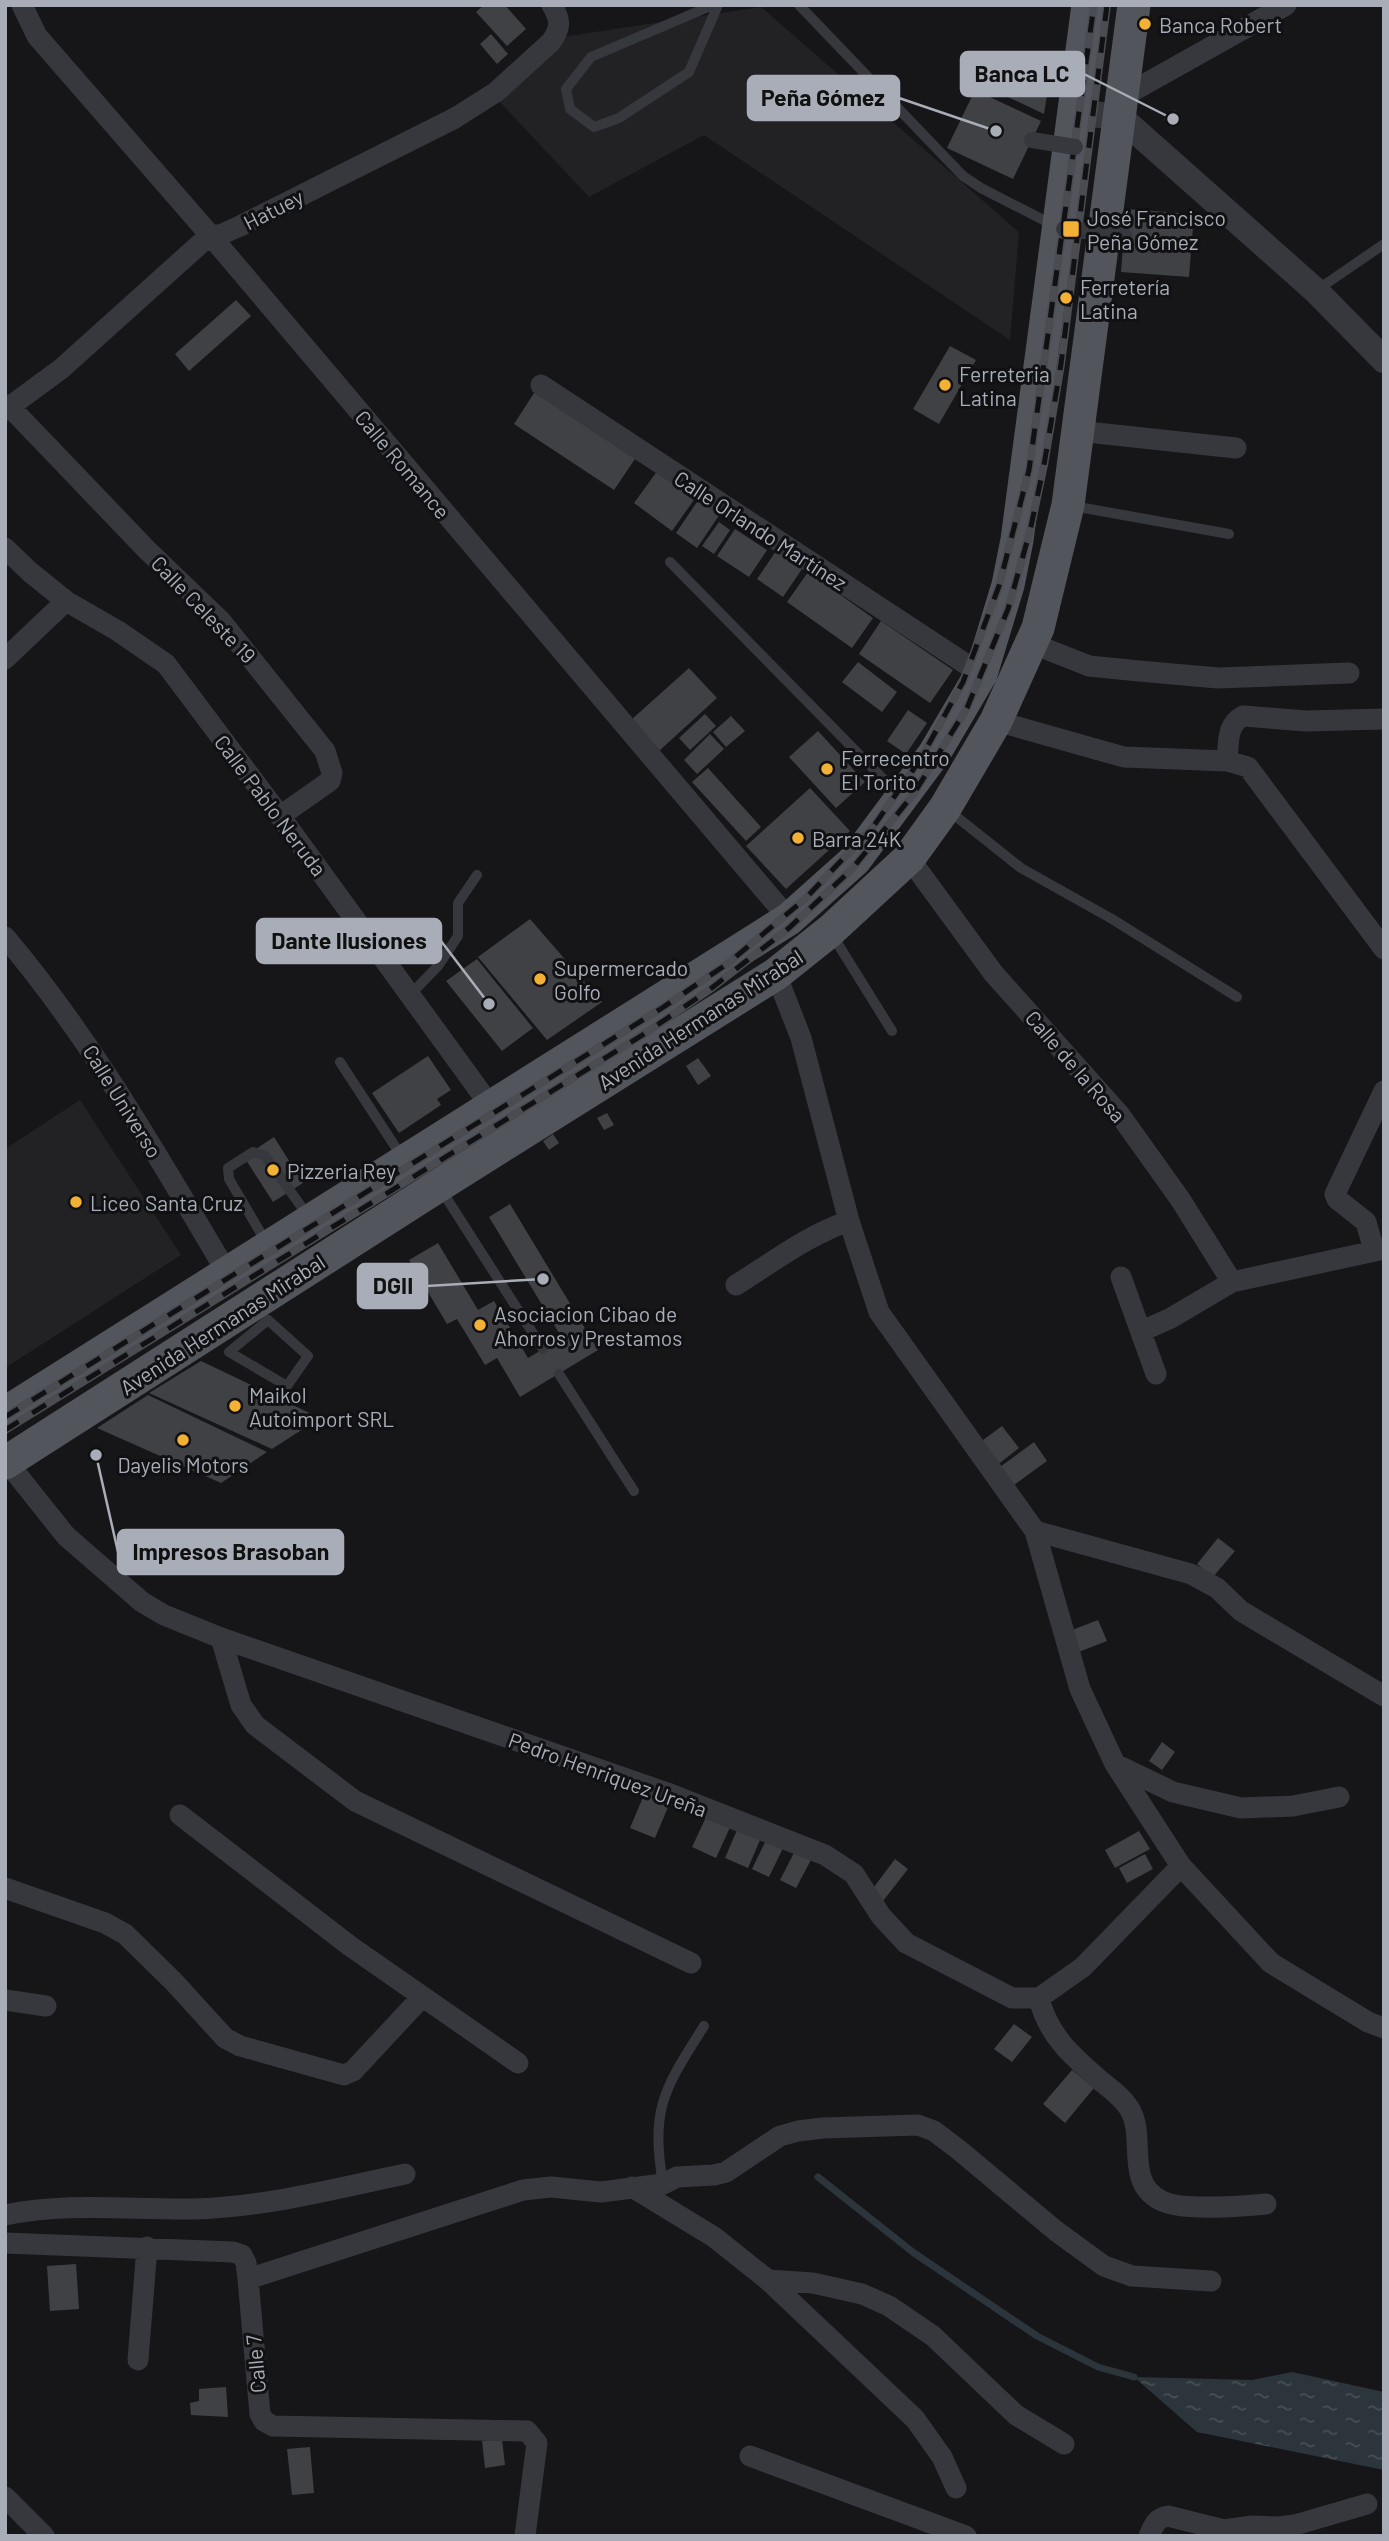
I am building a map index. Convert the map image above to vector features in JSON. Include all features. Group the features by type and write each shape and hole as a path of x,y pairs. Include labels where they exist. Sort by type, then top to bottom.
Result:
{"main road":[{"name":"Avenida Hermanas Mirabal","path":"5,1413 789,919 855,860 934,754 981,674 1008,585 1017,540 1061,228 1088,5"},
{"name":"Avenida Hermanas Mirabal","path":"6,1462 251,1319 438,1186 776,974 830,931 909,858 946,808 996,721 1038,628 1068,505 1134,5"}],"street":[{"name":"Calle Romance","path":"22,5 37,36 210,235 789,919"},
{"name":"Hatuey","path":"8,408 61,369 210,235 219,235 240,226 455,118 496,92 551,42 558,32 559,18 552,5"},
{"path":"1073,112 1121,107 1286,5"},
{"path":"1121,107 1316,291 1384,360"},
{"path":"1031,140 1075,147"},
{"path":"1061,228 1124,235"},
{"name":"Calle Orlando Martínez","path":"541,385 981,674"},
{"name":"Calle Celeste 19","path":"8,408 147,550 221,621 325,751 332,773 330,781 281,816"},
{"path":"1078,431 1237,448"},
{"name":"Calle Pablo Neruda","path":"5,548 66,601 118,631 166,664 281,816 492,1108"},
{"path":"5,659 66,601"},
{"path":"1031,643 1089,666 1114,669 1218,678 1349,673"},
{"path":"1227,761 1230,727 1243,716 1306,721 1384,719"},
{"path":"996,721 1124,757 1227,761 1248,767 1384,949"},
{"name":"Calle de la Rosa","path":"909,858 994,974 1120,1115 1180,1199 1231,1282"},
{"name":"Calle Universo","path":"5,937 61,1006 96,1055 228,1274"},
{"path":"776,974 801,1038 849,1221 879,1312 1035,1531 1080,1689 1115,1764 1181,1866 1271,1963 1368,2022 1384,2028"},
{"path":"1377,1249 1373,1247 1368,1225 1337,1199 1335,1194 1384,1091"},
{"path":"736,1285 803,1242 849,1221"},
{"path":"1142,1331 1171,1318 1231,1282 1377,1249"},
{"path":"1121,1277 1156,1374"},
{"name":"Pedro Henriquez Ureña","path":"6,1462 66,1536 142,1602 164,1615 221,1638 670,1794 825,1855 854,1874 881,1916 906,1943 1012,1998 1039,1998"},
{"path":"1035,1531 1191,1574 1217,1588 1241,1611 1384,1696"},
{"path":"221,1638 241,1704 255,1725 355,1801 691,1963"},
{"path":"1115,1764 1174,1792 1241,1808 1293,1806 1339,1797"},
{"path":"180,1815 350,1946 518,2063"},
{"path":"1181,1866 1083,1967 1039,1998 1043,2015 1067,2052 1125,2101 1134,2116 1139,2175 1151,2195 1163,2202 1209,2208 1266,2204"},
{"path":"5,1888 105,1923 125,1934 225,2038 240,2046 344,2075 354,2071 421,1998"},
{"path":"6,1999 46,2006"},
{"path":"248,2280 523,2190 551,2187 601,2192 663,2184 677,2177 726,2172 771,2142 798,2131 918,2125 933,2131 959,2150 1056,2231 1104,2266 1132,2276 1211,2281"},
{"path":"5,2215 55,2207 193,2209 245,2205 405,2174"},
{"path":"632,2188 714,2237 768,2280 915,2419 942,2457 956,2488"},
{"name":"Calle 7","path":"5,2243 146,2247 233,2252 242,2255 248,2280 260,2414 264,2421 273,2426 527,2431 537,2443 525,2536"},
{"path":"138,2360 146,2247"},
{"path":"768,2280 813,2283 862,2294 889,2306 933,2336 1016,2416 1065,2444"},
{"path":"750,2456 966,2536"},
{"path":"5,2497 44,2536"},
{"path":"1149,2536 1155,2523 1168,2516 1224,2530 1252,2526 1278,2527 1295,2525 1367,2504"}],"lane":[{"path":"716,5 689,72 619,118 594,127 570,109 566,89 591,57 716,5"},
{"path":"799,5 963,176 981,188 1061,228"},
{"path":"1316,291 1384,244"},
{"path":"1068,505 1229,534"},
{"path":"670,562 902,798"},
{"path":"946,808 1021,868 1112,919 1237,997"},
{"path":"410,995 438,966 458,936 458,903 478,875"},
{"path":"830,931 892,1031"},
{"path":"340,1062 406,1162"},
{"path":"270,1248 229,1180 228,1168 253,1152 261,1153 311,1222"},
{"path":"438,1186 543,1349"},
{"path":"251,1319 268,1320 308,1356 287,1386 229,1352 251,1319"},
{"path":"559,1374 634,1491"},
{"path":"663,2184 657,2131 662,2099 673,2073 704,2026"}],"shaded area":[{"path":"761,7 1019,232 1010,340 704,135 589,197 498,100 562,37"},
{"name":"Liceo Santa Cruz","path":"80,1100 181,1255 5,1368 5,1149"}],"water":[{"path":"1292,2372 1384,2392 1384,2470 1197,2432 1134,2377 1252,2380"}],"building":[{"path":"484,5 505,5 526,29 507,46 476,12"},
{"path":"491,34 508,54 497,64 480,44"},
{"path":"985,61 1048,89 1044,114 976,82"},
{"path":"975,90 1041,121 1013,179 947,148"},
{"path":"1175,110 1181,118 1171,127 1164,119"},
{"path":"1126,209 1194,214 1189,277 1121,272"},
{"path":"236,300 251,316 189,371 175,354"},
{"name":"Ferreteria Latina","path":"950,346 976,360 939,424 913,409"},
{"path":"536,390 637,456 614,490 514,424"},
{"path":"658,470 696,497 672,531 634,503"},
{"path":"699,499 720,514 697,548 676,533"},
{"path":"719,522 730,530 714,554 702,546"},
{"path":"735,529 767,550 749,577 717,556"},
{"path":"776,551 802,569 783,597 757,579"},
{"path":"808,572 873,618 852,648 787,602"},
{"path":"881,621 953,670 930,703 859,654"},
{"path":"858,662 897,692 882,712 842,682"},
{"path":"689,668 717,698 659,751 631,720"},
{"path":"908,710 927,723 906,754 887,741"},
{"path":"705,714 716,726 690,750 679,738"},
{"path":"731,716 745,731 726,747 713,732"},
{"name":"Ferrecentro El Torito","path":"818,731 865,782 836,808 789,757"},
{"path":"710,734 724,749 697,774 684,760"},
{"path":"708,768 761,827 746,841 692,782"},
{"name":"Barra 24K","path":"810,788 850,831 786,889 746,846"},
{"name":"Supermercado Golfo","path":"530,919 602,1002 547,1040 478,957"},
{"path":"477,959 533,1028 502,1051 446,981"},
{"path":"428,1056 451,1090 437,1099 441,1105 399,1133 372,1093"},
{"path":"698,1058 711,1076 698,1085 686,1066"},
{"path":"607,1113 614,1125 604,1130 597,1118"},
{"path":"553,1134 559,1143 549,1150 543,1141"},
{"name":"Pizzeria Rey","path":"274,1137 303,1183 273,1202 244,1157"},
{"path":"510,1204 598,1350 520,1397 497,1358 485,1365 457,1319 447,1324 409,1260 438,1243 478,1310 494,1301 528,1358 562,1338 489,1217"},
{"name":"Maikol Autoimport SRL","path":"201,1361 320,1418 272,1449 149,1393"},
{"name":"Dayelis Motors","path":"148,1395 267,1452 221,1483 97,1428"},
{"path":"1002,1426 1019,1448 996,1466 979,1443"},
{"path":"1034,1442 1047,1461 1014,1485 1000,1467"},
{"path":"1218,1538 1235,1551 1213,1577 1197,1564"},
{"path":"1098,1620 1107,1641 1076,1653 1067,1632"},
{"path":"1162,1742 1175,1752 1162,1770 1149,1761"},
{"path":"646,1790 671,1800 655,1838 630,1828"},
{"path":"708,1813 732,1823 716,1858 692,1847"},
{"path":"740,1823 763,1833 748,1868 725,1858"},
{"path":"1139,1831 1150,1849 1115,1868 1105,1850"},
{"path":"769,1834 786,1842 769,1877 752,1869"},
{"path":"796,1849 812,1858 796,1888 780,1880"},
{"path":"1145,1854 1153,1869 1127,1883 1119,1868"},
{"path":"895,1859 908,1869 883,1901 871,1891"},
{"path":"1014,2024 1032,2037 1012,2062 994,2049"},
{"path":"1072,2070 1094,2088 1065,2123 1043,2104"},
{"path":"76,2264 79,2309 50,2311 47,2266"},
{"path":"226,2387 228,2417 191,2415 190,2403 199,2401 199,2389"},
{"path":"502,2439 505,2465 485,2468 482,2441"},
{"path":"310,2447 314,2493 292,2495 287,2449"}],"waterway":[{"path":"818,2177 914,2253 1037,2336 1098,2367 1134,2377"}],"railway":[{"path":"5,1417 662,1008 727,964 805,899 873,827 920,760 963,682 999,586 1029,470 1094,5"},
{"path":"5,1430 644,1034 709,990 789,928 851,870 913,795 967,708 1008,609 1030,531 1061,364 1107,5"}],"place":[{"name":"Banca Robert","path":"1145,24"},
{"name":"Banca LC","path":"1173,119"},
{"name":"Peña Gómez","path":"996,131"},
{"name":"José Francisco Peña Gómez","path":"1071,229"},
{"name":"Ferretería Latina","path":"1066,298"},
{"name":"Ferreteria Latina","path":"945,385"},
{"name":"Ferrecentro El Torito","path":"827,769"},
{"name":"Barra 24K","path":"798,838"},
{"name":"Supermercado Golfo","path":"540,979"},
{"name":"Dante Ilusiones","path":"489,1004"},
{"name":"Pizzeria Rey","path":"273,1170"},
{"name":"Liceo Santa Cruz","path":"76,1202"},
{"name":"DGII","path":"543,1279"},
{"name":"Asociacion Cibao de Ahorros y Prestamos","path":"480,1325"},
{"name":"Maikol Autoimport SRL","path":"235,1406"},
{"name":"Dayelis Motors","path":"183,1440"},
{"name":"Impresos Brasoban","path":"96,1455"}]}
